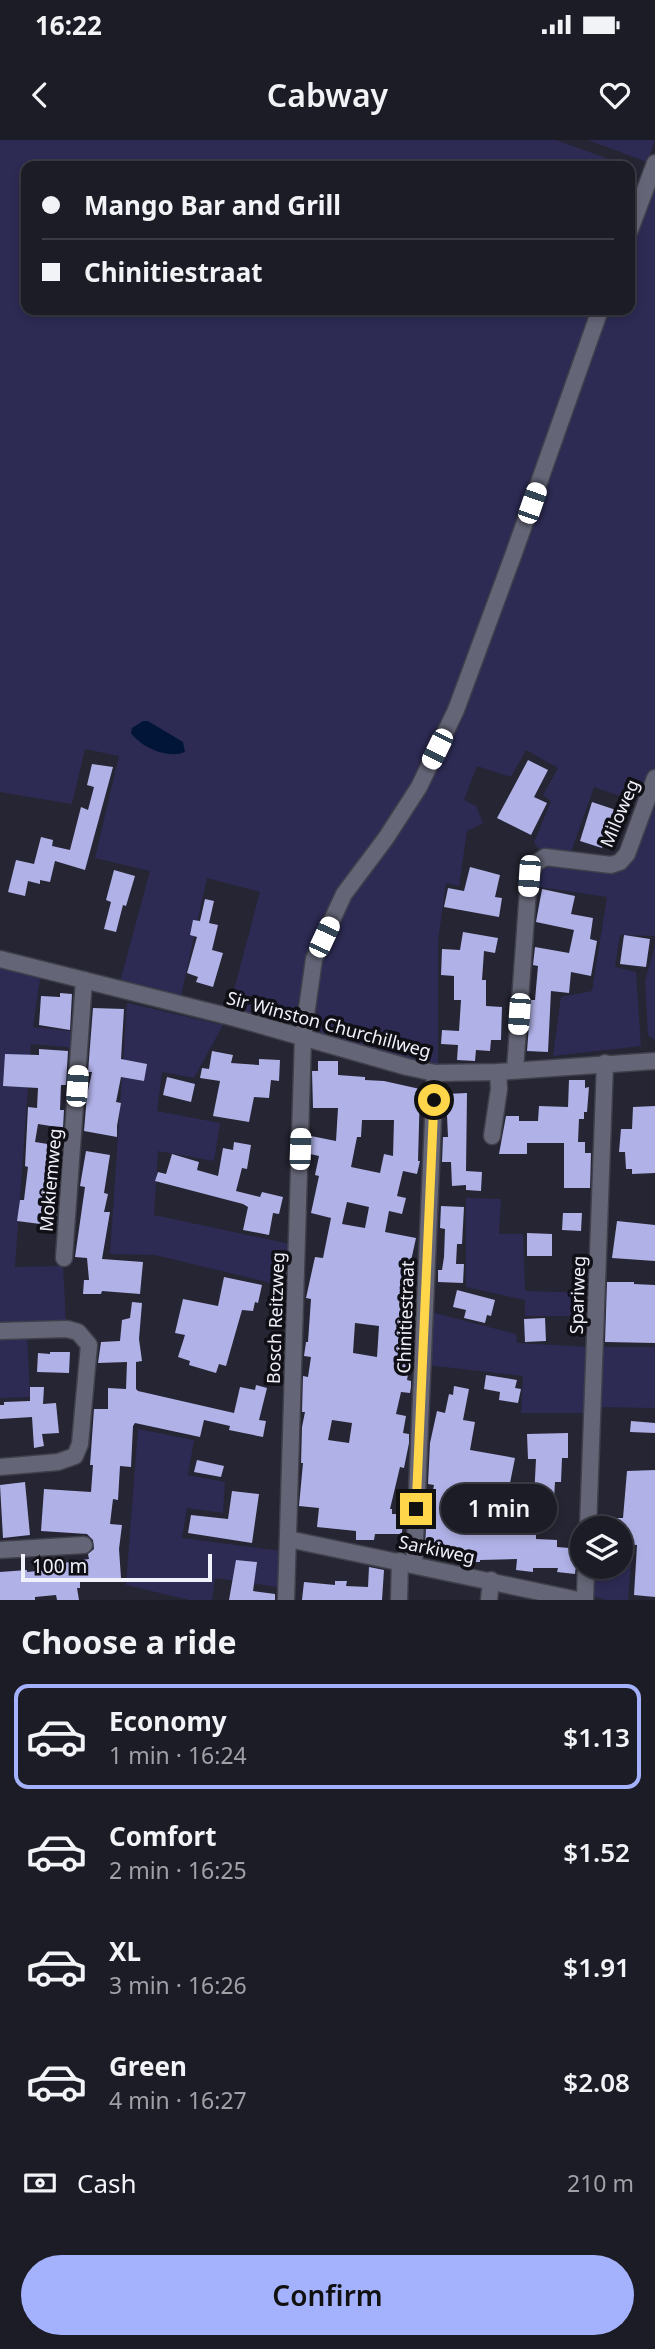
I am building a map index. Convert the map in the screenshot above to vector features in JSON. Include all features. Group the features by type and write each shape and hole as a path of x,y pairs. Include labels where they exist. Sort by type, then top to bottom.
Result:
{"street":[{"path":"635,217 655,163"},
{"name":"Bosch Reitzweg","path":"286,1600 303,1037 314,959 344,894 419,788 456,710 598,315"},
{"name":"Miloweg","path":"515,1070 529,876 535,864 545,857 611,865 621,862 627,854 655,778"},
{"name":"Sir Winston Churchillweg","path":"0,959 435,1073 498,1072 655,1061"},
{"name":"Mokiemweg","path":"64,1258 84,980"},
{"name":"Spariweg","path":"588,1516 605,1063"},
{"path":"492,1136 499,1089 498,1072"},
{"name":"Chinitiestraat","path":"399,1600 407,1562 435,1073"},
{"path":"0,1331 67,1329 78,1332 89,1345 80,1444 75,1456 58,1462 0,1467"},
{"name":"Sarkiweg","path":"288,1539 578,1600"},
{"path":"0,1550 84,1545"},
{"path":"585,1600 586,1579"},
{"path":"489,1600 491,1580"}],"shaded area":[{"path":"0,140 556,140 614,161 21,161 21,315 592,315 538,461 510,553 440,731 406,801 306,967 296,1013 289,1024 229,1009 260,892 207,878 181,996 120,982 150,871 95,858 119,756 85,749 72,804 0,792"},
{"path":"588,140 655,140 647,162"},
{"path":"655,178 655,767 642,804 594,787 570,855 542,853 534,843 551,801 543,795 558,768 526,750 511,777 477,766 464,800 476,806 483,823 467,831 459,886 446,883 438,941 438,1066 428,1066 322,1037 314,1001 318,964 347,902 405,823 603,315 635,315 635,231"},
{"path":"655,790 655,936 620,935 615,967 636,972 641,1046 553,1056 561,997 592,991 607,897 533,886 533,877 546,862 618,867"},
{"path":"655,945 655,1040 648,1035 645,981"},
{"path":"0,968 40,978 33,1027 79,1032 77,1048 31,1044 15,1267 63,1266 66,1325 0,1328"},
{"path":"127,1003 223,1025 194,1078 162,1072 157,1111 220,1123 214,1161 158,1151 154,1215 290,1244 288,1287 155,1255 110,1254"},
{"path":"466,1198 501,1199 499,1234 523,1234 525,1291 591,1293 590,1316 525,1316 525,1300 466,1287"},
{"path":"431,1312 516,1334 517,1343 590,1347 587,1413 521,1413 523,1376 427,1365"},
{"path":"27,1333 30,1397 0,1398 0,1334"},
{"path":"599,1347 655,1347 655,1408 597,1407"},
{"path":"138,1429 194,1440 188,1475 225,1482 223,1513 187,1508 182,1538 281,1551 278,1587 215,1578 212,1600 189,1600 126,1585"},
{"path":"591,1579 630,1579 628,1600 606,1600 590,1595"}],"water":[{"path":"148,721 183,742 185,752 163,753 142,743 131,733 132,728"}],"building":[{"path":"528,760 548,770 534,797 547,803 531,835 497,818"},
{"path":"92,764 113,767 85,870 55,861 50,882 40,880 40,884 28,881 25,896 8,892 16,860 34,864 41,837 53,840 52,846 70,850 81,807 88,810 94,787 87,785"},
{"path":"592,802 616,810 602,848 580,841"},
{"path":"470,867 500,875 495,897 502,898 499,917 444,907 448,888 464,891"},
{"path":"114,870 135,876 116,932 104,929 111,902 106,900"},
{"path":"542,889 575,896 571,914 593,918 590,939 597,941 591,976 571,972 569,993 551,991 548,1052 527,1051 531,1000 535,1000 538,966 533,965 535,947 569,953 574,930 536,922"},
{"path":"205,899 214,901 209,923 218,925 212,950 223,953 213,987 196,982 198,977 187,973 197,937 190,935 193,920 200,921"},
{"path":"463,932 498,938 495,953 484,951 482,980 486,980 486,1006 502,1007 501,1040 491,1040 490,1051 476,1050 475,1061 457,1060 458,1045 441,1044 442,1030 459,1031 461,1000 454,1000 454,976 441,975 442,949 460,950"},
{"path":"624,935 650,939 646,967 620,964"},
{"path":"60,993 72,994 70,1030 39,1025 41,996 60,997"},
{"path":"93,1008 124,1009 121,1059 147,1064 144,1081 121,1077 116,1102 121,1103 117,1137 84,1131 92,1072 88,1072"},
{"path":"39,1049 68,1051 66,1085 61,1085 60,1110 64,1110 63,1128 38,1124 35,1142 54,1145 47,1203 57,1205 56,1226 17,1221 20,1200 24,1200 28,1167 25,1166 28,1107 37,1108 38,1088 3,1086 5,1054 39,1055"},
{"path":"212,1051 233,1055 231,1063 259,1065 259,1059 280,1060 279,1081 271,1080 269,1098 254,1097 249,1122 213,1116 220,1081 200,1078 202,1068 209,1069"},
{"path":"318,1061 338,1061 338,1075 365,1077 365,1080 420,1089 420,1161 417,1174 403,1171 397,1196 406,1198 402,1214 389,1211 385,1232 416,1238 407,1279 410,1279 405,1321 401,1321 399,1361 410,1363 407,1380 411,1381 411,1387 410,1393 401,1392 396,1414 406,1416 403,1433 409,1434 409,1443 404,1468 400,1467 390,1509 392,1514 403,1514 402,1534 375,1534 374,1540 356,1540 356,1531 317,1527 319,1508 299,1506 305,1412 302,1412 303,1376 308,1377 311,1357 304,1356 308,1342 311,1299 306,1298 315,1257 323,1258 331,1218 311,1213 319,1176 315,1175 319,1156 310,1154 311,1136 336,1141 338,1108 313,1108 312,1071 318,1071","holes":["362,1120 394,1120 393,1156 384,1154 380,1173 351,1167 357,1137 361,1137","347,1202 369,1207 365,1228 342,1224","355,1323 379,1326 377,1357 353,1353","332,1420 352,1423 349,1443 328,1440"]},
{"path":"167,1077 195,1084 191,1102 163,1095"},
{"path":"569,1080 585,1080 585,1088 589,1087 587,1112 584,1112 584,1119 579,1119 578,1142 585,1142 585,1153 591,1153 590,1188 564,1188 564,1143 527,1143 527,1154 499,1154 506,1116 519,1116 519,1121 538,1121 539,1106 568,1107"},
{"path":"467,1093 466,1171 482,1172 481,1191 466,1190 466,1185 452,1186 451,1162 442,1162 443,1137 448,1137 446,1094"},
{"path":"655,1106 655,1173 632,1174 632,1169 626,1169 625,1152 619,1152 621,1129 632,1129 633,1107"},
{"path":"234,1142 251,1145 247,1169 242,1168 236,1191 260,1197 262,1192 283,1197 279,1214 273,1213 269,1235 243,1230 248,1207 243,1204 155,1181 158,1172 166,1174 172,1154 199,1162 197,1170 218,1176 223,1148 233,1150"},
{"path":"86,1151 110,1155 104,1212 110,1212 102,1259 143,1262 140,1294 102,1291 101,1294 83,1294 84,1280 89,1280 87,1258 75,1257 85,1187 80,1186"},
{"path":"441,1206 464,1207 462,1244 457,1244 456,1264 464,1264 463,1283 438,1282 438,1270 442,1270 444,1257 445,1229 440,1228"},
{"path":"563,1213 582,1213 581,1231 562,1230"},
{"path":"617,1221 655,1225 655,1261 612,1258"},
{"path":"527,1233 552,1234 552,1256 527,1256"},
{"path":"224,1277 262,1285 258,1303 255,1302 253,1311 242,1310 226,1366 219,1364 216,1373 189,1365 190,1361 178,1357 185,1335 175,1333 183,1299 218,1306"},
{"path":"607,1282 655,1285 655,1343 605,1342"},
{"path":"457,1290 495,1300 491,1316 487,1315 485,1323 464,1318 466,1310 453,1307"},
{"path":"132,1302 142,1303 139,1339 142,1361 136,1362 136,1389 234,1413 240,1387 255,1390 256,1385 267,1388 259,1420 266,1421 263,1437 229,1430 230,1426 204,1420 200,1437 135,1423 131,1467 120,1466 118,1500 113,1499 110,1524 122,1525 119,1549 121,1578 80,1580 80,1588 77,1588 79,1600 57,1600 56,1595 35,1597 35,1600 0,1600 0,1572 57,1569 57,1564 89,1559 88,1554 94,1549 93,1540 87,1534 41,1531 44,1489 91,1492 94,1409 108,1409 108,1388 126,1389 127,1362 98,1363 101,1342 120,1341 122,1320 130,1318"},
{"path":"545,1318 546,1341 525,1342 524,1319"},
{"path":"70,1352 69,1373 37,1372 38,1353"},
{"path":"486,1375 517,1380 515,1388 521,1389 518,1403 499,1400 500,1392 484,1389"},
{"path":"454,1386 469,1389 463,1420 475,1422 470,1450 515,1458 507,1498 485,1494 480,1517 493,1517 493,1531 516,1531 516,1534 536,1535 536,1539 557,1540 557,1547 570,1548 570,1573 557,1572 558,1568 533,1568 533,1572 516,1570 517,1559 469,1562 470,1551 425,1549 427,1505 430,1506 434,1485 428,1484 430,1443 437,1411 445,1413 449,1394 453,1395"},
{"path":"30,1387 44,1387 43,1404 56,1403 59,1433 42,1434 44,1446 34,1448 32,1417 0,1419 0,1405 4,1405 4,1402 30,1401"},
{"path":"631,1421 655,1423 655,1433 630,1432"},
{"path":"568,1433 568,1458 562,1458 561,1482 555,1482 554,1499 534,1498 536,1459 528,1459 527,1434"},
{"path":"197,1460 224,1466 221,1477 194,1472"},
{"path":"655,1470 655,1597 634,1595 637,1545 633,1545 633,1516 623,1516 627,1471"},
{"path":"25,1482 30,1535 3,1538 0,1485"},
{"path":"232,1491 259,1494 252,1543 188,1533 191,1515 228,1519"},
{"path":"236,1560 257,1562 253,1591 275,1594 275,1600 229,1600"},
{"path":"369,1567 384,1570 382,1600 302,1600 304,1582 335,1585 335,1581 347,1581 346,1586 368,1587"}],"route":[{"path":"416,1509 434,1100"}]}
